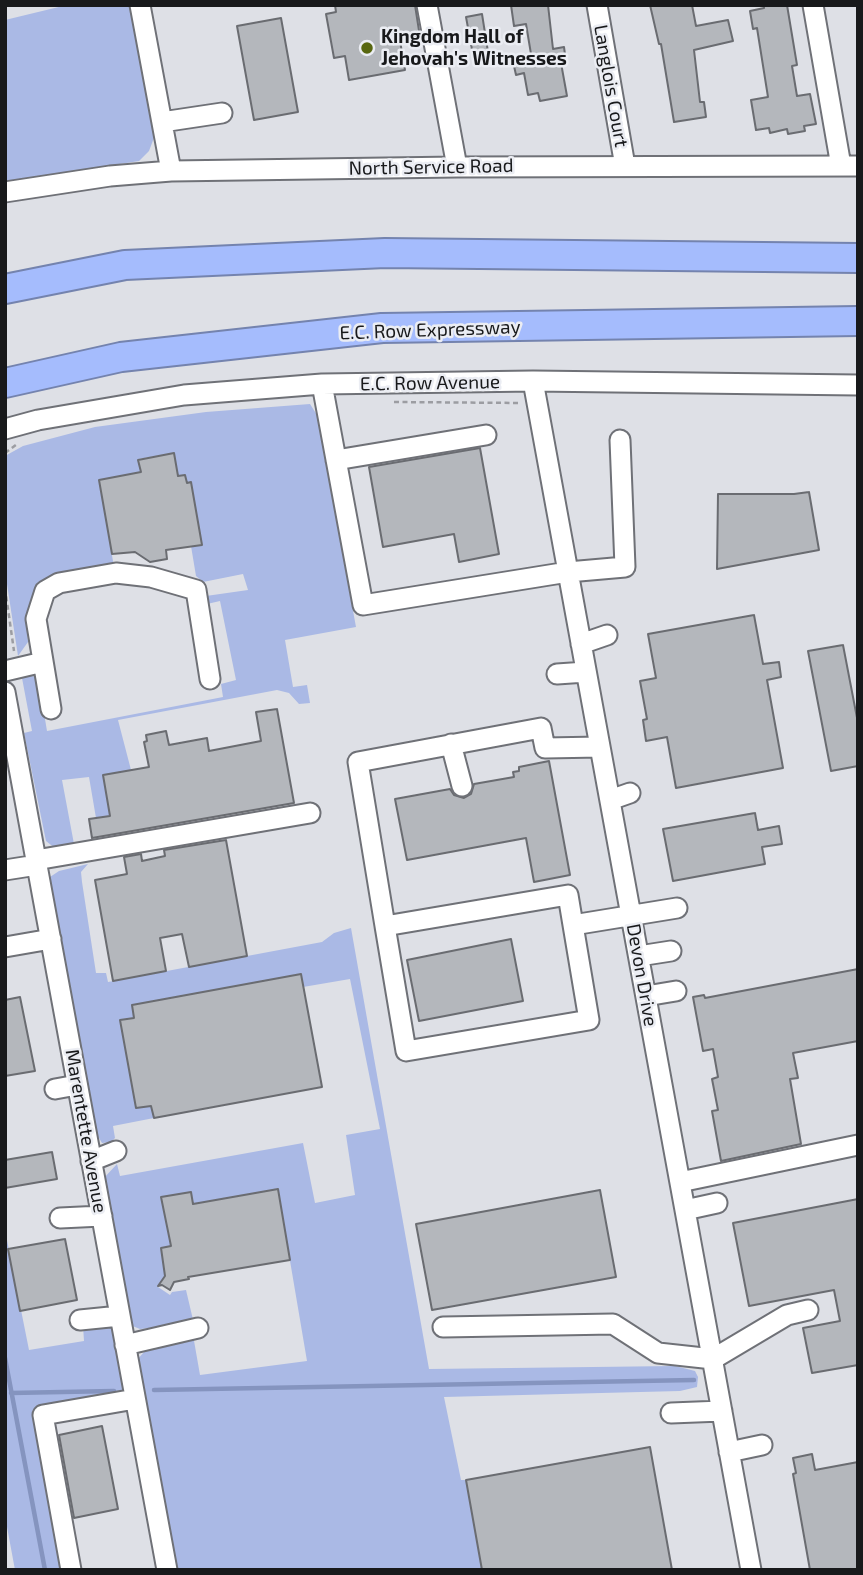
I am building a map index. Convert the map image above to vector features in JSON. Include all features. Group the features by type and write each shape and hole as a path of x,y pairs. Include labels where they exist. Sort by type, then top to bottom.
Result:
{"highway":[{"path":"5,283 125,265 385,253 858,258"},
{"path":"5,289 125,265"},
{"name":"E.C. Row Expressway","path":"5,383 121,357 382,328 858,321"}],"street":[{"path":"140,5 171,171"},
{"path":"427,5 457,167"},
{"name":"Langlois Court","path":"597,5 625,166"},
{"path":"813,5 849,166"},
{"path":"162,122 222,113"},
{"name":"North Service Road","path":"5,192 110,176 171,171 849,166"},
{"name":"E.C. Row Avenue","path":"5,429 38,420 184,395 322,384 533,381 858,385"},
{"name":"Devon Drive","path":"533,381 646,996 676,1111 680,1182 751,1570"},
{"path":"322,384 363,605 568,572 625,567 620,440"},
{"path":"336,460 486,435"},
{"path":"51,709 36,619 45,591 59,583 116,573 151,577 196,590 211,679"},
{"path":"581,644 607,635"},
{"path":"10,662 43,662"},
{"path":"557,674 586,672"},
{"name":"Marentette Avenue","path":"5,692 10,751 37,863 167,1570"},
{"path":"384,926 568,895 589,1020 406,1051 384,926 358,762 541,728 545,748 600,747"},
{"path":"451,744 462,786"},
{"path":"610,800 631,793"},
{"path":"5,870 310,813"},
{"path":"573,925 677,908"},
{"path":"5,947 51,939"},
{"path":"639,956 671,951"},
{"path":"646,996 676,990"},
{"path":"55,1089 78,1084"},
{"path":"680,1182 858,1146"},
{"path":"92,1161 116,1151"},
{"path":"685,1210 717,1203"},
{"path":"60,1217 102,1216"},
{"path":"443,1327 613,1324 658,1353 713,1359 787,1315 808,1310"},
{"path":"80,1320 120,1316"},
{"path":"125,1345 198,1328"},
{"path":"71,1570 43,1415 135,1399"},
{"path":"671,1413 722,1411"},
{"path":"729,1452 762,1445"}],"path":[{"path":"387,401 524,404"},
{"path":"5,588 10,662"}],"shaded area":[{"path":"67,5 132,5 155,135 149,151 139,161 5,182 5,20"},
{"path":"310,404 317,415 356,627 285,640 293,687 307,685 310,703 299,704 289,693 277,690 118,720 131,770 103,775 110,816 96,818 89,777 62,780 74,844 56,849 46,841 24,733 32,731 22,678 24,675 38,677 47,731 223,697 221,684 236,680 220,601 207,604 206,596 248,590 243,574 203,582 196,576 191,546 202,544 191,483 187,483 185,475 178,476 174,453 139,459 141,472 99,480 114,567 44,584 34,593 26,616 28,642 18,656 5,571 5,456 23,446 95,427 206,412"},
{"path":"88,864 81,872 96,973 106,973 108,982 322,942 334,933 351,928 429,1369 675,1366 695,1371 698,1377 697,1387 680,1391 444,1397 461,1480 466,1480 482,1570 175,1570 136,1361 144,1352 193,1335 200,1375 307,1361 278,1190 193,1204 191,1192 162,1197 171,1246 161,1248 165,1276 158,1287 170,1295 172,1292 186,1290 194,1324 140,1329 130,1325 103,1179 117,1164 120,1176 303,1143 315,1203 355,1195 346,1135 380,1129 350,979 303,987 301,974 132,1005 134,1018 121,1020 136,1108 151,1106 154,1118 113,1126 115,1138 111,1142 102,1143 93,1128 47,879 59,871"},
{"path":"5,1230 29,1350 84,1341 83,1326 106,1323 114,1329 125,1388 116,1397 32,1411 61,1570 15,1570 5,1516"}],"building":[{"name":"Kingdom Hall of Jehovah's Witnesses","path":"335,5 415,5 420,37 400,41 405,70 349,80 345,56 334,58 326,14 336,12"},
{"path":"511,5 548,5 553,49 564,47 566,62 561,63 567,96 540,101 538,93 528,95 524,73 516,75 512,57 531,54 526,24 514,26"},
{"path":"650,5 692,5 696,26 728,20 733,41 694,50 700,102 704,102 706,117 674,122 661,44"},
{"path":"764,5 787,5 797,65 792,66 797,96 810,94 816,124 804,126 805,131 788,134 787,129 770,133 769,128 756,130 751,100 768,97 757,28 753,29 750,11 764,8"},
{"path":"482,14 488,52 473,55 466,17"},
{"path":"281,18 298,112 254,120 237,26"},
{"path":"480,448 499,554 459,562 454,534 383,547 369,467"},
{"path":"174,453 178,476 185,475 187,483 191,482 202,545 166,550 167,559 150,562 135,552 112,554 99,480 141,472 138,460"},
{"path":"809,492 819,550 717,569 718,494"},
{"path":"754,615 763,664 779,662 781,677 767,680 783,768 676,788 667,737 646,741 643,720 647,719 640,681 656,678 648,634"},
{"path":"843,645 858,723 858,766 831,771 808,651"},
{"path":"277,709 294,803 92,838 89,819 110,816 103,775 149,767 144,742 147,741 146,735 166,731 169,745 207,738 209,751 261,741 256,712"},
{"path":"549,761 570,875 534,882 526,838 407,860 395,799 450,789 454,795 464,798 471,794 474,784 514,777 513,772 519,771 519,767"},
{"path":"755,813 758,830 779,826 782,844 762,847 765,864 673,881 663,829"},
{"path":"226,840 247,956 189,967 182,934 160,938 166,971 113,981 95,880 127,874 124,857 141,854 142,861 165,856 164,850"},
{"path":"511,939 523,1001 419,1021 407,960"},
{"path":"858,969 858,1041 793,1053 798,1078 790,1079 801,1144 721,1161 712,1111 718,1110 712,1079 718,1077 713,1049 703,1051 693,997 704,995 705,998"},
{"path":"301,974 322,1087 154,1118 151,1106 136,1108 120,1020 134,1018 132,1005"},
{"path":"20,997 35,1071 5,1076 5,1000"},
{"path":"52,1152 57,1179 5,1188 5,1160"},
{"path":"278,1189 290,1260 188,1277 189,1279 174,1282 170,1290 162,1285 158,1286 165,1276 161,1248 171,1246 161,1197 191,1192 193,1204"},
{"path":"600,1190 616,1277 432,1310 416,1224"},
{"path":"858,1199 858,1365 812,1373 803,1328 840,1321 834,1290 749,1306 733,1223"},
{"path":"65,1239 77,1300 20,1311 8,1249"},
{"path":"102,1426 118,1509 74,1518 59,1435"},
{"path":"650,1447 672,1570 482,1570 466,1480"},
{"path":"812,1454 815,1470 858,1462 858,1570 810,1570 793,1474 796,1473 793,1458"}],"waterway":[{"path":"5,1358 45,1570"},
{"path":"154,1390 694,1380"},
{"path":"11,1393 114,1391"}],"place":[{"name":"Kingdom Hall of Jehovah's Witnesses","path":"367,48"}]}
